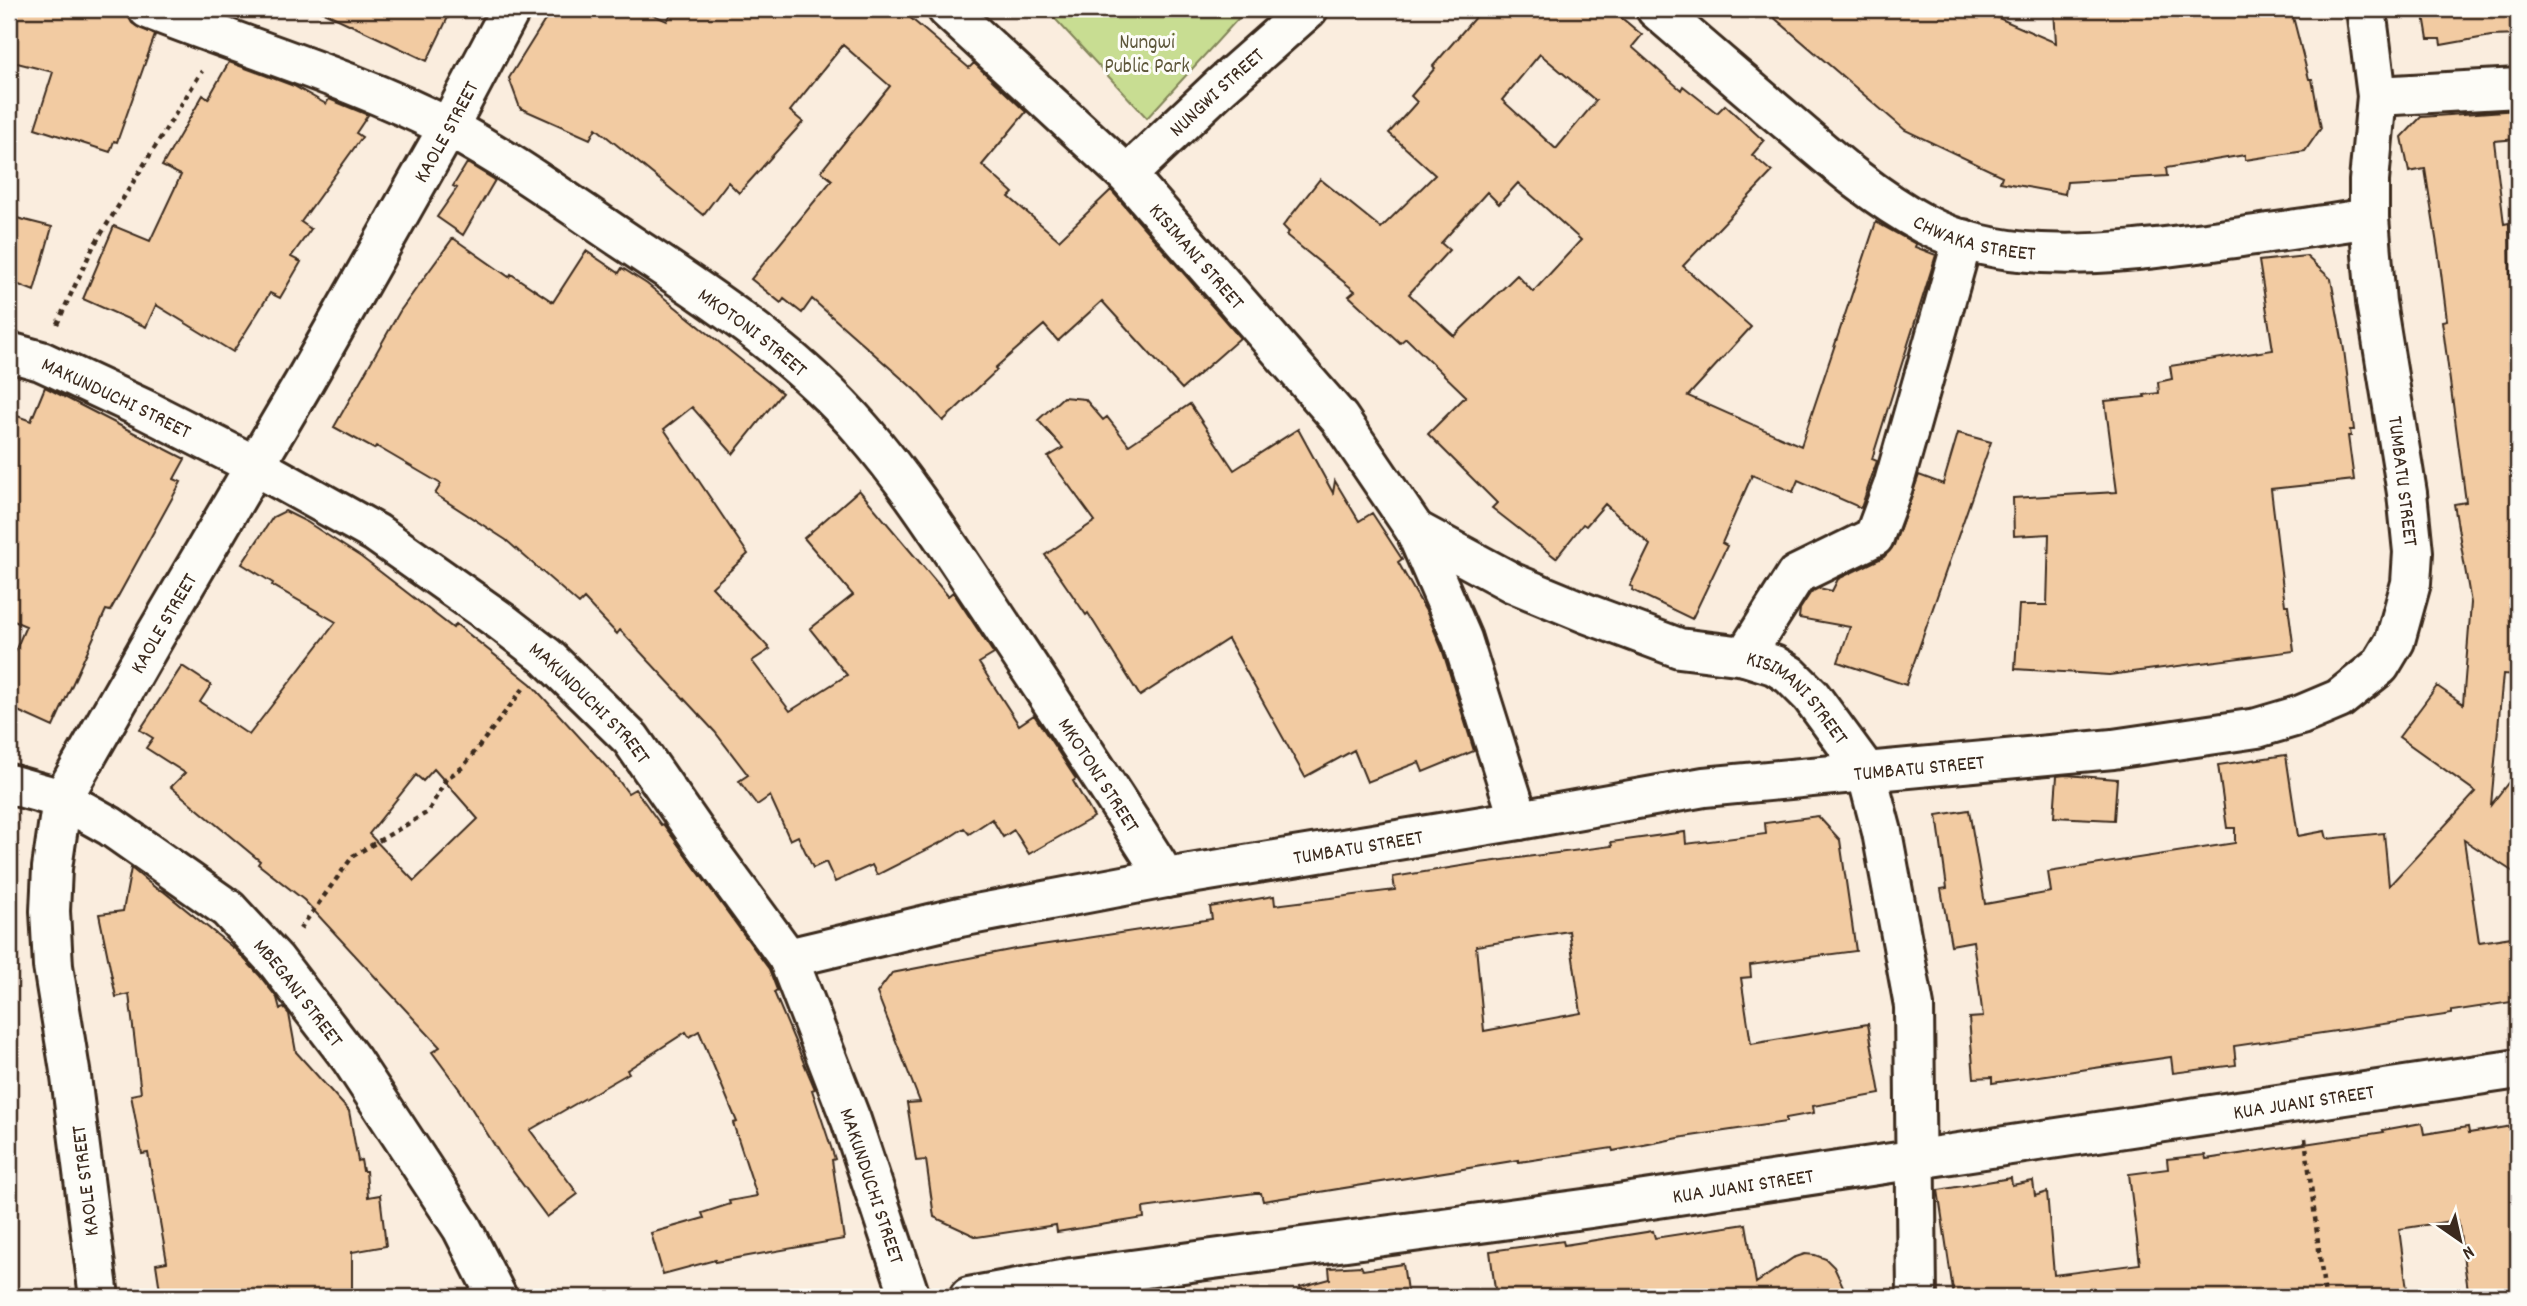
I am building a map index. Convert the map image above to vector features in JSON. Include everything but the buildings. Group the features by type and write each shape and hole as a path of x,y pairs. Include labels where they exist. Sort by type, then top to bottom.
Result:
{"street":[{"name":"MKOTONI STREET","path":"148,9 361,89 448,128 522,170 725,307 807,372 863,430 923,507 1077,736 1166,878"},
{"name":"KAOLE STREET","path":"99,1297 71,1077 53,966 50,911 52,868 62,799 303,384 448,128 511,9"},
{"name":"KISIMANI STREET","path":"947,9 1127,175 1339,418 1415,530 1462,639 1519,820"},
{"name":"NUNGWI STREET","path":"1127,175 1308,9"},
{"name":"CHWAKA STREET","path":"1656,9 1857,181 1925,225 1963,239 2010,250 2064,254 2143,251 2369,218"},
{"name":"TUMBATU STREET","path":"788,958 960,916 1166,878 1704,787 2113,749 2257,727 2301,715 2339,699 2381,666 2395,641 2411,583 2413,552 2405,480 2376,302 2369,218 2369,181 2377,96 2366,9"},
{"path":"2377,96 2518,88"},
{"path":"1745,656 1796,575 1874,537 1893,486 1963,239"},
{"name":"MAKUNDUCHI STREET","path":"25,356 144,409 254,465 376,533 547,657 631,739 788,958 851,1120 910,1297"},
{"name":"KISIMANI STREET","path":"1415,530 1513,583 1588,614 1679,648 1745,656 1774,665 1790,675 1827,716 1866,771 1882,832 1914,1006 1917,1297"},
{"name":"MBEGANI STREET","path":"9,784 62,799 110,826 228,909 276,961 351,1059 462,1228 497,1297"},
{"name":"KUA JUANI STREET","path":"969,1297 1072,1278 1467,1225 2518,1069"}],"path":[{"path":"25,356 222,38"},
{"path":"276,961 353,856 428,812 446,779 476,751 547,657"},
{"path":"2301,1103 2325,1297"}],"green space":[{"name":"Nungwi Public Park","path":"1046,9 1247,9 1147,118"}]}
